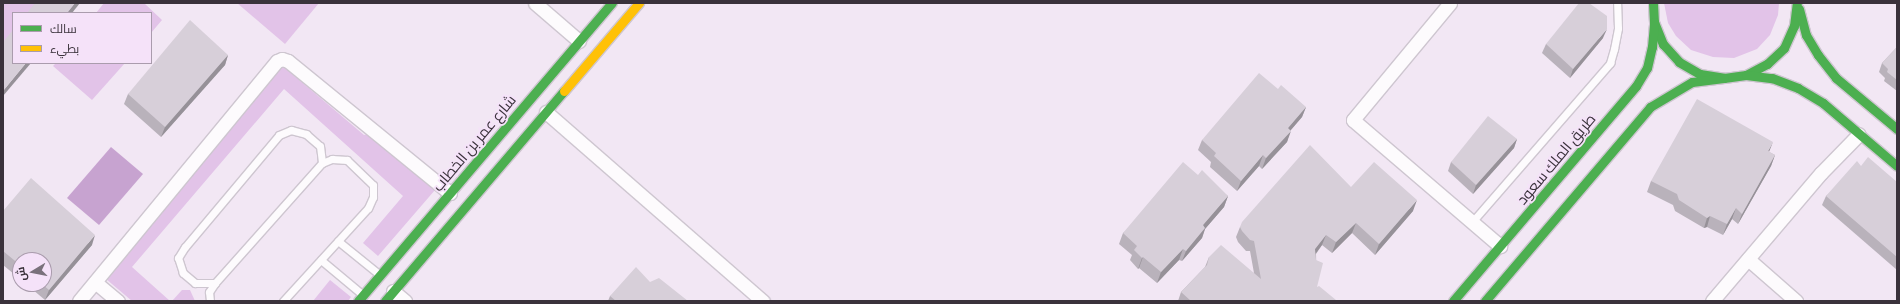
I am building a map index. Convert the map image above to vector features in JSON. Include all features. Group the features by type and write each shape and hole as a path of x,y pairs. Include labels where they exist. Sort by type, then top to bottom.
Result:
{"street":[{"path":"535,3 579,41"},
{"name":"شارع عمر بن الخطاب","path":"360,298 612,3"},
{"path":"405,301 389,296 639,3"},
{"path":"1450,3 1354,120 1500,246"},
{"path":"1653,3 1654,22 1663,44 1679,62 1700,74 1724,78"},
{"path":"1797,3 1806,34 1818,55 1836,78 1897,129"},
{"path":"1794,26 1797,3"},
{"path":"1746,75 1768,64 1784,48 1806,3"},
{"name":"طريق الملك سعود","path":"1453,301 1636,86 1647,68 1652,47 1654,22"},
{"path":"79,301 277,61 282,59 288,61 450,193"},
{"path":"1486,301 1650,107 1692,82 1746,75 1772,78 1798,88 1823,103 1897,166"},
{"path":"546,112 763,301"},
{"path":"1712,301 1821,172 1859,134"},
{"path":"1748,259 1796,301"},
{"path":"95,282 118,301"}],"lane":[{"path":"1472,222 1606,67 1614,49 1618,28 1617,3"},
{"path":"215,283 195,283 183,272 178,258 185,247 279,135 291,130 306,134 320,146 322,163"},
{"path":"210,301 209,292 215,283 322,163 332,159 347,160 373,185 373,197 368,208 283,301"},
{"path":"338,241 380,275"},
{"path":"321,260 360,298"}],"shaded area":[{"path":"3,3 78,3 71,12 12,12 13,64 3,95"},
{"path":"104,3 144,3 162,20 152,32 152,12 97,12"},
{"path":"237,3 319,3 285,44"},
{"path":"1664,3 1779,3 1778,15 1770,35 1757,49 1734,58 1713,57 1691,50 1676,36 1668,23"},
{"path":"278,62 364,135 371,133 435,190 378,256 363,243 403,196 284,89 132,267 170,301 132,301 99,273"},
{"path":"55,64 124,64 92,100 53,66"},
{"path":"111,147 143,174 99,225 67,198"},
{"path":"330,280 351,297 348,301 313,301"},
{"path":"182,290 190,290 195,301 172,301"}],"building":[{"path":"35,3 75,3 68,12 28,12"},
{"path":"1579,3 1589,3 1607,16 1607,29 1573,69 1546,44"},
{"path":"190,20 228,55 165,127 128,94"},
{"path":"12,31 12,64 25,64 3,91 3,42"},
{"path":"1897,47 1897,80 1887,72 1888,69 1882,63"},
{"path":"1259,73 1278,89 1281,85 1306,107 1288,128 1291,131 1266,158 1263,155 1241,181 1214,156 1216,153 1202,140"},
{"path":"1697,99 1773,142 1768,151 1775,155 1742,214 1736,208 1727,224 1710,216 1707,218 1679,200 1677,194 1651,181"},
{"path":"1488,116 1517,139 1476,185 1451,162"},
{"path":"1310,145 1351,187 1374,162 1417,200 1379,244 1356,223 1336,242 1326,235 1315,249 1316,260 1323,263 1317,287 1319,286 1336,301 1191,301 1181,292 1207,265 1209,257 1221,245 1261,279 1254,241 1250,240 1240,227 1242,222"},
{"path":"1868,157 1897,182 1897,257 1826,196 1857,161 1861,166"},
{"path":"1183,162 1198,175 1202,170 1228,196 1203,225 1205,228 1186,251 1183,249 1161,272 1134,250 1137,246 1123,233"},
{"path":"31,178 95,235 52,286 52,252 12,252 12,258 3,251 3,211"},
{"path":"636,267 650,282 659,278 688,301 616,301 610,296"}],"traffic: fast":[{"path":"358,301 612,3"},
{"path":"1653,3 1654,22 1663,44 1679,62 1700,74 1724,78 1746,75 1767,64 1784,48 1794,26 1797,3"},
{"path":"1799,9 1806,35 1818,55 1836,78 1897,129"},
{"path":"1453,301 1636,86 1647,68 1652,47 1654,22"},
{"path":"1746,75 1772,78 1798,88 1823,103 1897,166"},
{"path":"1485,301 1650,107 1692,82 1724,78"},
{"path":"385,301 564,91"}],"traffic: slow":[{"path":"564,91 639,3"}]}
